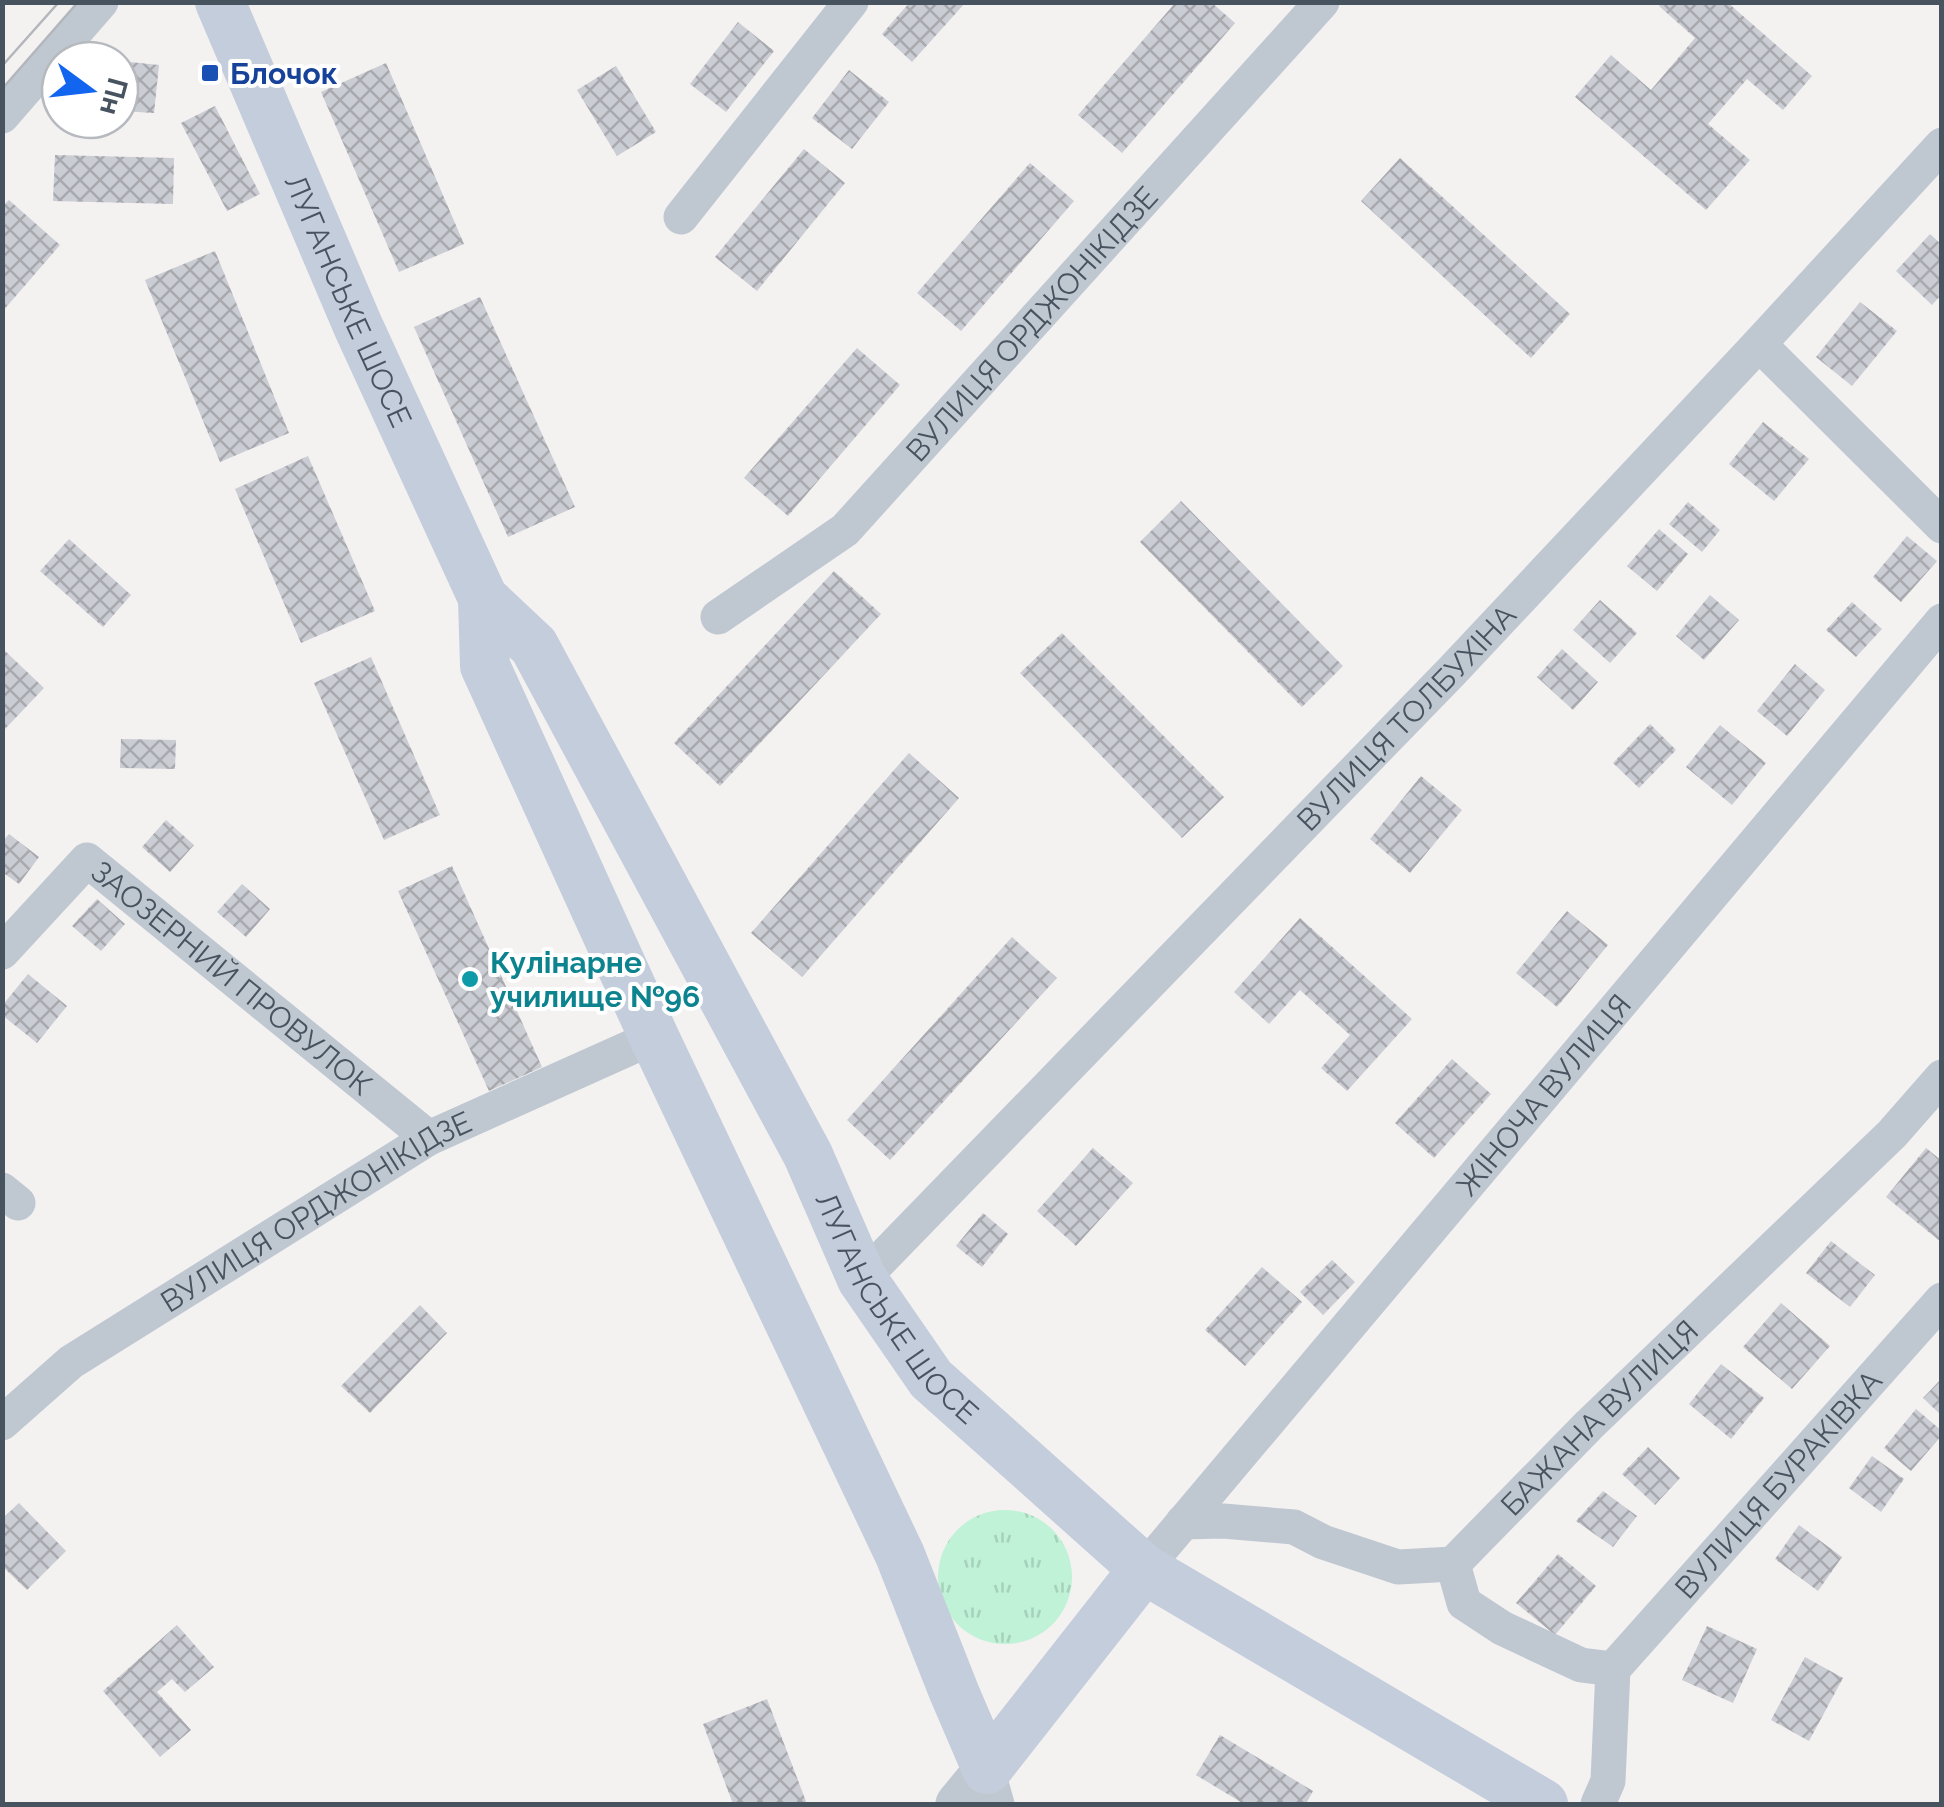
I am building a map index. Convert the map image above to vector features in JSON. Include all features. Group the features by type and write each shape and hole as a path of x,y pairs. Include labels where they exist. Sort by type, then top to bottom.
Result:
{"main road":[{"name":"ЛУГАНСЬКЕ ШОСЕ","path":"220,2 358,326 482,598 486,666 654,1037 900,1556 954,1692 981,1793"},
{"name":"ЛУГАНСЬКЕ ШОСЕ","path":"482,598 534,646 808,1155 862,1280 931,1379 1144,1569 1543,1804"},
{"path":"981,1793 1144,1569"}],"street":[{"path":"2,116 101,2"},
{"path":"682,217 852,2"},
{"name":"ВУЛИЦЯ ОРДЖОНІКІДЗЕ","path":"718,617 846,530 1322,2"},
{"name":"ВУЛИЦЯ ТОЛБУХІНА","path":"862,1280 1453,670 1942,145"},
{"path":"1759,344 1942,526"},
{"name":"ЖІНОЧА ВУЛИЦЯ","path":"1144,1569 1942,621"},
{"name":"ЗАОЗЕРНИЙ ПРОВУЛОК","path":"2,952 87,860 429,1138"},
{"name":"ВУЛИЦЯ ОРДЖОНІКІДЗЕ","path":"2,1423 71,1362 429,1138 654,1037"},
{"name":"БАЖАНА ВУЛИЦЯ","path":"1453,1564 1589,1426 1892,1134 1942,1077"},
{"name":"ВУЛИЦЯ БУРАКІВКА","path":"1613,1669 1942,1300"},
{"path":"1183,1522 1224,1520 1294,1526 1323,1542 1398,1568 1453,1564 1464,1603 1502,1628 1581,1665 1613,1669 1608,1781 1598,1804"}],"green space":[{"path":"1005,1510 1031,1515 1052,1530 1067,1551 1072,1577 1067,1603 1052,1624 1031,1639 1005,1644 979,1639 958,1624 943,1603 938,1577 943,1551 958,1530 979,1515"}],"building":[{"path":"910,2 966,2 912,62 882,34"},
{"path":"1176,2 1211,2 1235,23 1122,153 1078,115"},
{"path":"1662,2 1727,2 1812,76 1783,110 1747,79 1708,124 1750,160 1706,210 1575,97 1611,55 1651,90 1695,38 1659,6"},
{"path":"738,22 774,51 726,112 690,84"},
{"path":"140,63 159,65 154,113 140,112"},
{"path":"386,63 464,244 399,272 321,92"},
{"path":"616,66 656,132 617,156 577,90"},
{"path":"849,70 889,102 852,149 812,118"},
{"path":"215,106 260,194 227,211 181,123"},
{"path":"804,149 845,183 757,291 715,257"},
{"path":"55,155 174,158 173,204 53,201"},
{"path":"1400,158 1570,314 1531,358 1361,201"},
{"path":"1030,163 1074,201 961,331 917,293"},
{"path":"9,200 60,245 2,312 2,207"},
{"path":"1930,234 1942,245 1942,294 1932,305 1896,271"},
{"path":"215,251 289,433 220,462 145,280"},
{"path":"480,297 575,507 508,537 414,327"},
{"path":"1860,302 1897,331 1852,386 1816,357"},
{"path":"857,348 900,385 788,516 744,478"},
{"path":"1763,422 1809,459 1774,501 1729,464"},
{"path":"308,456 375,611 301,643 235,489"},
{"path":"1181,501 1343,666 1302,707 1140,542"},
{"path":"1688,502 1720,530 1702,552 1669,524"},
{"path":"1659,529 1688,554 1657,591 1627,566"},
{"path":"1907,536 1937,561 1901,602 1873,577"},
{"path":"69,539 131,595 103,627 40,571"},
{"path":"834,571 881,614 720,786 674,743"},
{"path":"1710,595 1739,620 1704,660 1676,636"},
{"path":"1600,600 1637,633 1610,663 1573,630"},
{"path":"1852,602 1882,629 1856,657 1826,630"},
{"path":"1062,633 1224,797 1182,838 1020,673"},
{"path":"2,648 44,688 5,729 2,726"},
{"path":"1562,649 1598,682 1573,710 1537,677"},
{"path":"371,657 440,815 384,840 314,683"},
{"path":"1795,664 1825,690 1787,736 1757,711"},
{"path":"1650,724 1676,750 1639,788 1613,763"},
{"path":"1720,725 1766,763 1732,805 1686,767"},
{"path":"121,739 176,740 175,769 120,768"},
{"path":"909,753 959,798 802,977 751,933"},
{"path":"1421,776 1462,810 1410,873 1370,839"},
{"path":"166,820 194,845 170,872 142,847"},
{"path":"9,834 39,857 19,884 2,872 2,842"},
{"name":"Кулінарне училище №96","path":"452,866 542,1067 489,1091 398,891"},
{"path":"242,884 270,909 246,937 217,912"},
{"path":"97,899 125,924 101,951 72,926"},
{"path":"1567,911 1608,945 1557,1007 1516,973"},
{"path":"1300,918 1412,1019 1347,1091 1321,1068 1350,1035 1300,990 1269,1024 1234,992"},
{"path":"1012,937 1057,978 890,1160 847,1120"},
{"path":"28,974 67,1006 37,1043 2,1015 2,1006"},
{"path":"1452,1059 1491,1094 1434,1158 1395,1123"},
{"path":"1093,1148 1133,1183 1076,1246 1037,1211"},
{"path":"1926,1148 1942,1161 1942,1243 1886,1197"},
{"path":"983,1213 1008,1234 982,1267 956,1246"},
{"path":"1831,1241 1875,1275 1850,1307 1806,1273"},
{"path":"1332,1260 1355,1282 1323,1315 1300,1292"},
{"path":"1262,1267 1302,1302 1245,1366 1205,1330"},
{"path":"1781,1303 1830,1346 1792,1389 1743,1347"},
{"path":"420,1305 447,1333 370,1413 341,1386"},
{"path":"1721,1364 1764,1398 1731,1439 1689,1404"},
{"path":"1942,1378 1942,1416 1923,1398"},
{"path":"1916,1409 1942,1435 1911,1471 1884,1448"},
{"path":"1648,1447 1680,1478 1655,1505 1622,1474"},
{"path":"1872,1456 1904,1479 1881,1512 1849,1488"},
{"path":"1603,1491 1637,1516 1613,1547 1576,1521"},
{"path":"19,1503 66,1551 27,1590 2,1566 2,1519"},
{"path":"1799,1525 1842,1557 1818,1591 1775,1559"},
{"path":"1558,1554 1596,1586 1555,1635 1516,1603"},
{"path":"177,1625 214,1667 185,1692 172,1679 157,1692 191,1730 160,1757 103,1691"},
{"path":"1707,1626 1757,1649 1733,1703 1682,1680"},
{"path":"1805,1657 1843,1678 1809,1741 1771,1720"},
{"path":"767,1699 807,1804 733,1804 703,1724"},
{"path":"1220,1735 1313,1791 1306,1804 1244,1804 1196,1775"}],"tram line":[{"path":"2,66 59,2"},
{"path":"2,89 78,2"}],"place":[{"name":"Блочок","path":"210,73"},
{"name":"Кулінарне училище №96","path":"470,979"}]}
